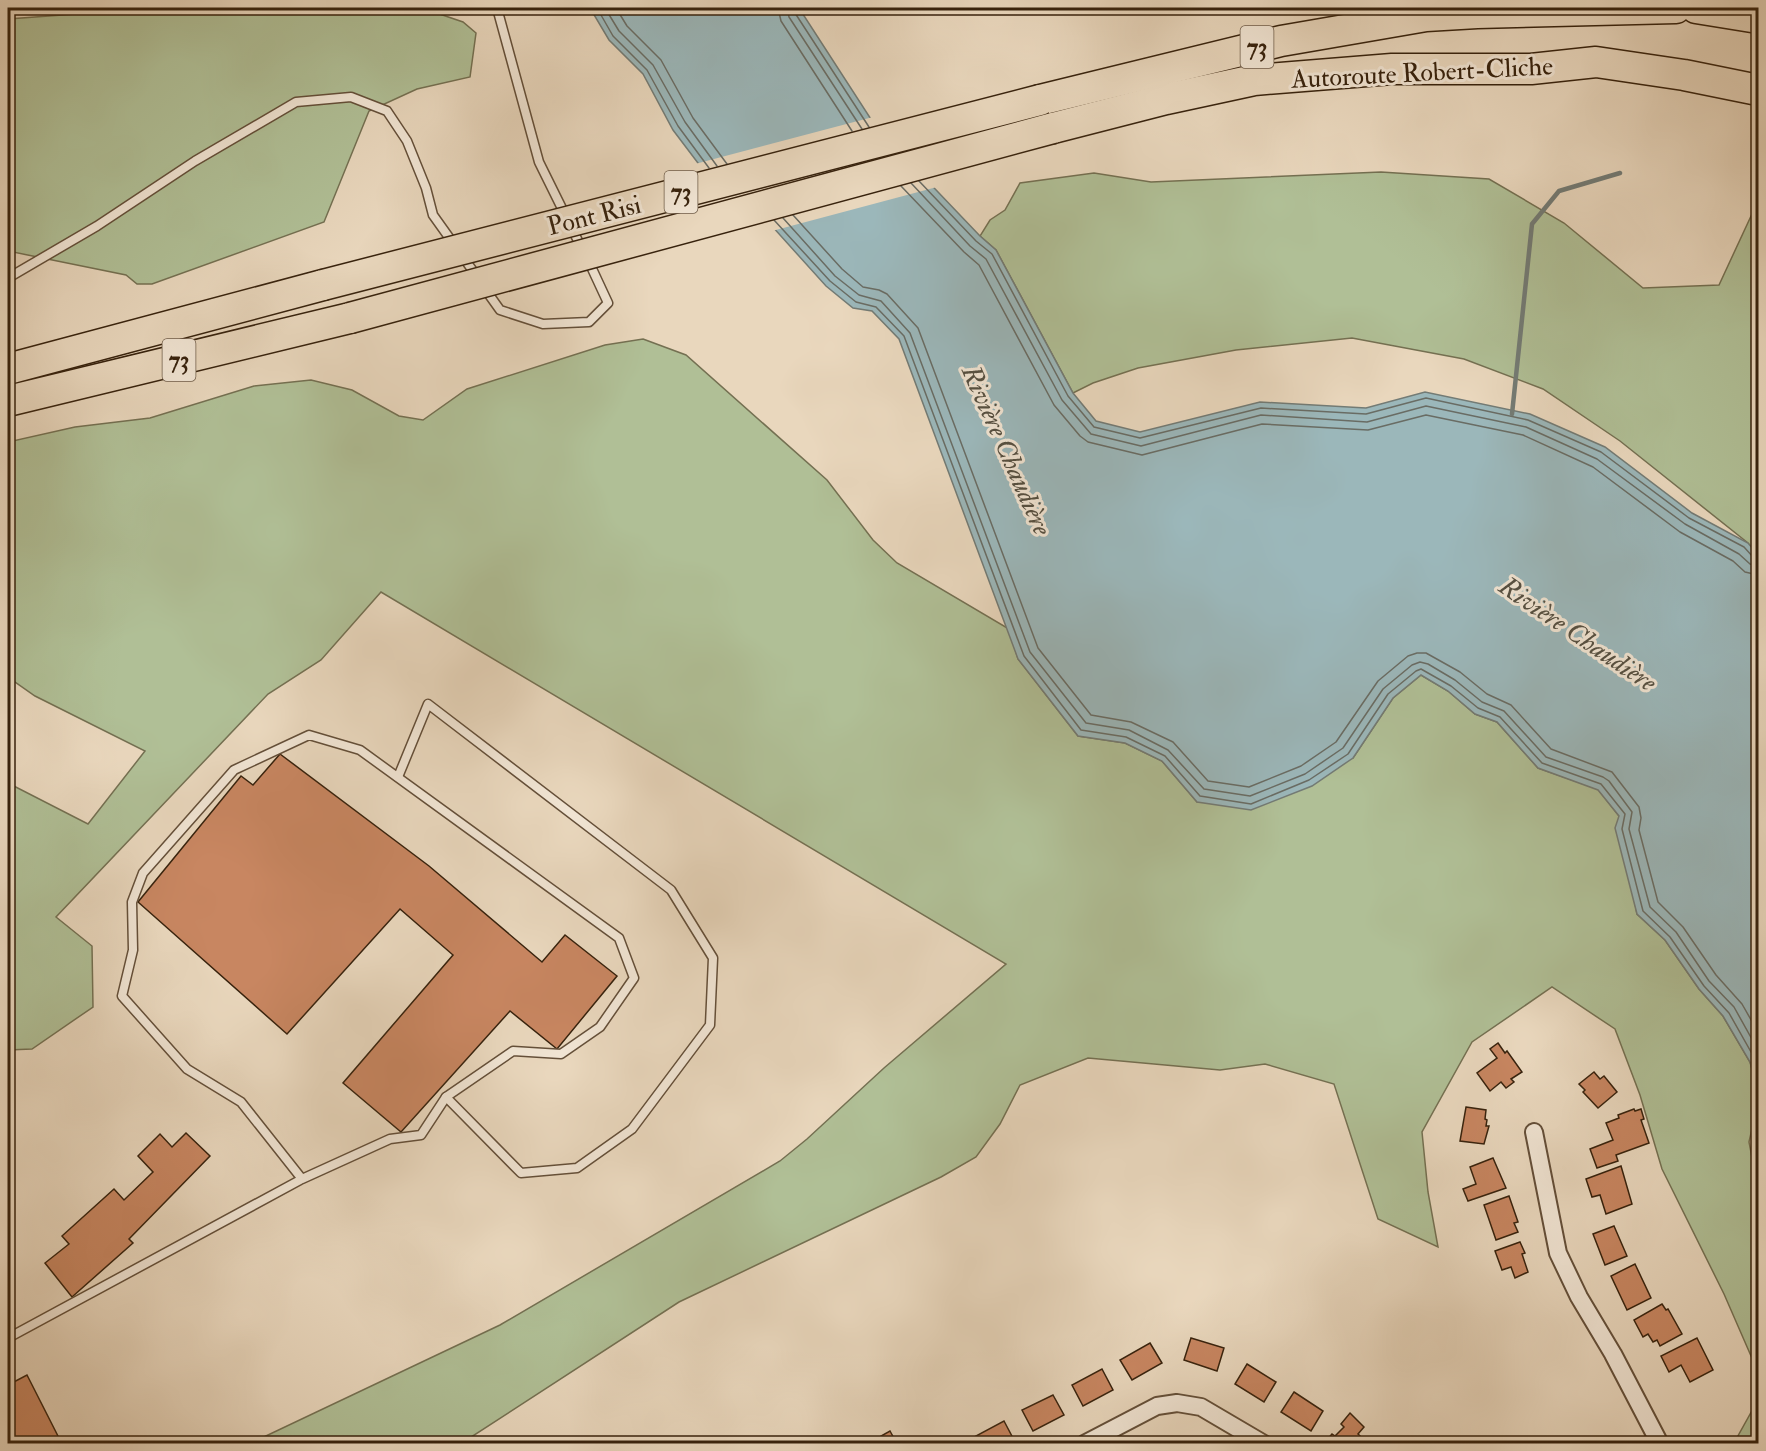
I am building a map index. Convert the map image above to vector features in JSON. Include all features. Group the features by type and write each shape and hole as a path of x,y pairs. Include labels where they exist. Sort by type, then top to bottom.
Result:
{"highway":[{"name":"Autoroute Robert-Cliche","path":"1040,100 1281,41 1426,16 1676,8"},
{"path":"1696,8 1751,18"},
{"name":"Autoroute Robert-Cliche","path":"1053,128 1166,99 1254,80 1392,69 1531,69 1596,62 1683,75 1758,90"},
{"path":"1531,69 1586,81 1719,100 1758,110"},
{"name":"Pont Risi","path":"8,369 323,285 1040,100"},
{"name":"Pont Risi","path":"8,401 350,318 1053,128"}],"street":[{"path":"1534,1132 1558,1253 1579,1298 1613,1354 1660,1443"},
{"path":"1084,1443 1157,1406 1177,1403 1201,1407 1264,1443"}],"lane":[{"path":"8,278 97,226 195,161 296,102 351,97 387,111 407,141 426,188 433,215 500,310 543,324 589,322 608,303 539,162 497,8"},
{"path":"398,777 428,704 670,890 713,958 710,1025 632,1129 577,1168 521,1173 446,1097"},
{"path":"8,1338 302,1179 390,1139 422,1135 446,1097 513,1051 561,1054 600,1027 634,978 618,938 360,750 309,735 234,770 142,873 132,902 133,950 122,996 187,1069 241,1102 302,1179"}],"green space":[{"path":"158,8 422,8 463,22 476,33 470,77 417,89 369,111 324,222 152,284 137,284 126,275 8,251 8,19"},
{"path":"1381,172 1489,179 1564,223 1643,288 1719,285 1758,201 1758,555 1748,543 1620,441 1543,389 1464,359 1352,338 1236,350 1138,368 1093,383 1073,393 996,250 980,236 990,220 1005,210 1020,183 1094,173 1151,182"},
{"path":"643,339 686,355 827,480 873,540 897,563 1009,629 1018,659 1078,736 1125,743 1162,761 1197,802 1353,758 1393,698 1421,675 1448,691 1475,714 1497,722 1538,768 1598,789 1619,816 1637,914 1665,940 1699,989 1723,1016 1750,1062 1758,1090 1758,1102 1749,1142 1758,1188 1758,1372 1724,1294 1662,1169 1640,1095 1615,1029 1552,987 1472,1042 1422,1132 1428,1192 1438,1247 1378,1219 1334,1084 1265,1064 1220,1070 1088,1058 1020,1085 1000,1124 976,1157 941,1177 679,1302 462,1443 251,1443 500,1325 780,1161 1006,964 381,592 321,660 268,694 56,917 92,946 93,1007 32,1049 8,1050 8,783 88,824 145,751 35,696 8,677 8,442 75,427 150,418 254,386 311,380 352,390 399,416 423,420 467,389 605,345"},
{"path":"1758,1400 1758,1443 1734,1443"}],"water":[{"name":"Rivière Chaudière","path":"590,8 799,8 876,127 996,250 1073,393 1096,421 1140,432 1260,402 1366,408 1425,392 1530,414 1605,447 1692,513 1748,543 1758,555 1758,1090 1750,1062 1723,1016 1699,989 1665,940 1637,914 1615,828 1619,816 1598,790 1538,768 1497,722 1475,714 1448,691 1421,675 1393,698 1353,758 1312,786 1251,810 1197,802 1162,761 1125,743 1078,736 1018,659 899,339 872,311 853,308 826,286 771,225 707,175 673,130 643,74 609,40"}],"pier":[{"path":"873,117 937,187 772,231 736,207 704,177 695,164"}],"building":[{"path":"280,754 429,866 542,962 565,935 617,976 557,1049 510,1011 401,1132 343,1083 453,955 400,909 287,1034 138,902 241,776 253,785"},
{"path":"1498,1043 1505,1053 1507,1051 1522,1072 1511,1079 1514,1082 1506,1088 1501,1082 1490,1091 1477,1073 1497,1058 1490,1049"},
{"path":"1594,1072 1600,1079 1604,1076 1617,1092 1598,1108 1583,1092 1585,1090 1579,1084"},
{"path":"1466,1107 1486,1110 1486,1126 1489,1126 1484,1144 1460,1141"},
{"path":"1634,1109 1635,1111 1641,1109 1644,1119 1641,1120 1649,1143 1616,1155 1618,1161 1597,1168 1590,1149 1613,1140 1606,1123"},
{"path":"186,1133 210,1156 129,1239 133,1243 72,1297 45,1263 69,1244 62,1236 114,1189 124,1200 153,1172 138,1156 160,1134 172,1147"},
{"path":"1493,1158 1506,1188 1468,1201 1463,1189 1476,1184 1470,1167"},
{"path":"1621,1166 1632,1204 1606,1214 1600,1195 1592,1197 1586,1179"},
{"path":"1509,1196 1518,1222 1514,1223 1518,1232 1496,1240 1484,1205"},
{"path":"1614,1226 1627,1256 1605,1265 1593,1234"},
{"path":"1520,1242 1525,1253 1522,1254 1528,1272 1515,1278 1511,1267 1502,1270 1495,1251"},
{"path":"1635,1264 1651,1298 1627,1310 1611,1276"},
{"path":"1662,1304 1666,1310 1668,1309 1682,1334 1660,1346 1657,1340 1653,1342 1648,1334 1643,1337 1634,1320"},
{"path":"1191,1338 1224,1348 1217,1371 1184,1360"},
{"path":"1697,1338 1713,1370 1690,1382 1681,1365 1669,1372 1661,1356"},
{"path":"1150,1343 1162,1363 1132,1380 1120,1360"},
{"path":"1247,1364 1276,1382 1264,1402 1235,1384"},
{"path":"1102,1369 1113,1390 1083,1406 1072,1385"},
{"path":"27,1375 62,1444 8,1444 8,1385"},
{"path":"1294,1392 1323,1411 1311,1431 1281,1412"},
{"path":"1053,1395 1064,1415 1033,1431 1022,1410"},
{"path":"1350,1413 1364,1427 1358,1434 1369,1444 1329,1444 1326,1441 1332,1434 1335,1436 1344,1427 1341,1424"},
{"path":"1004,1421 1015,1442 977,1444 974,1437"},
{"path":"890,1431 895,1440 885,1444 881,1436"}],"waterway":[{"path":"1512,414 1532,224 1559,191 1620,173"}]}
